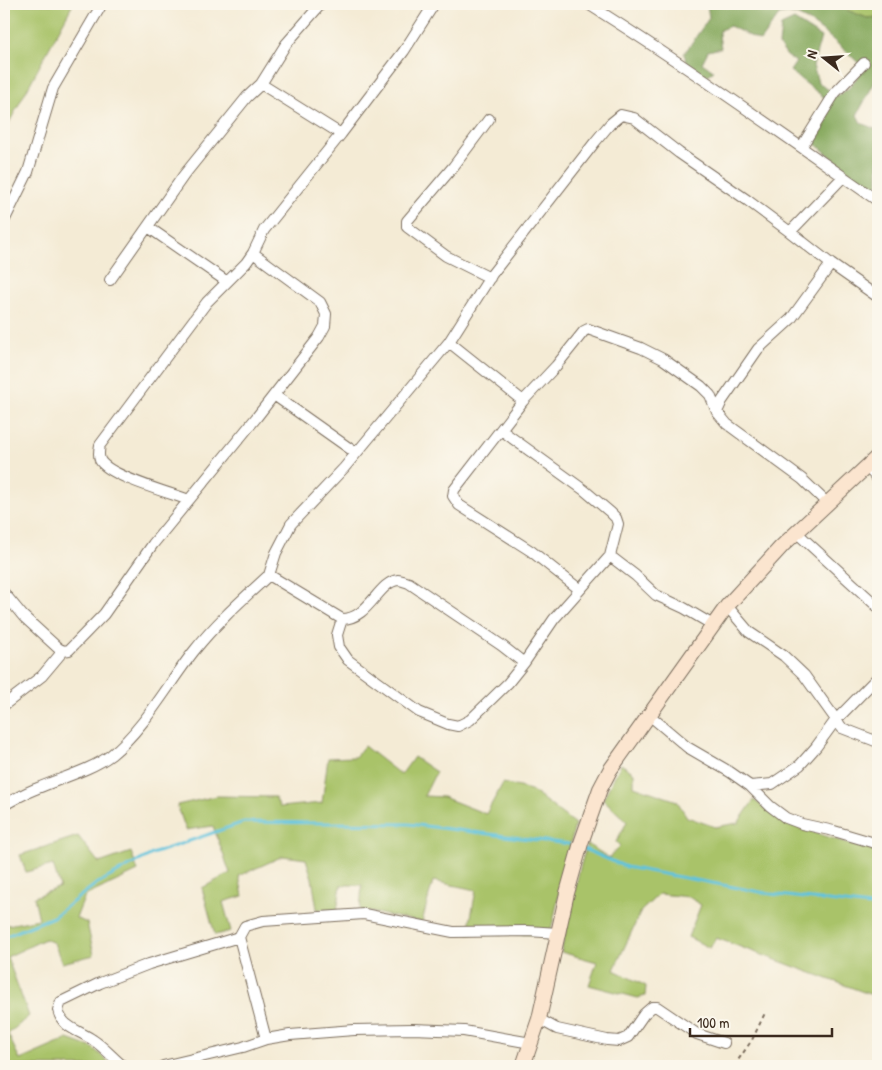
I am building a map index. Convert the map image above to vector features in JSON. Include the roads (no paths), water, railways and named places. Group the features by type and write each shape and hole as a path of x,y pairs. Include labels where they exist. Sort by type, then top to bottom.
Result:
{"street":[{"path":"4,221 28,172 53,88 102,4"},
{"path":"110,280 184,175 247,97 261,84 286,44 321,4"},
{"path":"189,500 126,478 101,462 98,453 100,445 207,302 246,263 264,230 341,134 404,51 434,4"},
{"path":"588,4 802,146 878,201"},
{"path":"802,146 835,93 864,63"},
{"path":"261,84 341,134"},
{"path":"4,805 36,788 75,774 109,756 134,733 211,631 268,575 276,553 291,524 356,453 449,342 490,278 595,142 620,115 634,118 831,264 878,296"},
{"path":"489,119 453,167 407,221 407,227 446,256 490,278"},
{"path":"790,232 843,177"},
{"path":"148,227 226,281"},
{"path":"4,705 42,676 63,651 69,650 104,614 153,544 274,395 326,326 326,314 320,302 253,253"},
{"path":"717,412 758,349 792,319 831,264"},
{"path":"579,589 531,552 459,505 453,496 454,490 524,401 556,366 584,331 591,330 641,348 663,359 710,395 717,412 727,424 802,479 827,503"},
{"path":"449,342 524,401"},
{"path":"274,395 356,453"},
{"path":"342,619 337,635 339,647 348,660 420,712 448,724 458,726 470,720 508,683 554,619 610,556 618,527 616,518 584,490 501,430"},
{"path":"523,1066 539,1019 581,843 600,789 610,770 648,714 727,606 763,565 796,532 878,456"},
{"path":"867,467 878,479"},
{"path":"796,532 878,607"},
{"path":"610,556 636,576 656,595 684,608 713,625"},
{"path":"268,575 342,619 351,619 366,608 392,582 399,580 409,583 434,598 524,663"},
{"path":"4,593 23,616 63,651"},
{"path":"727,606 749,632 784,656 804,675 825,703 835,721 842,728 878,742"},
{"path":"750,786 772,784 800,765 835,721 878,677"},
{"path":"648,714 687,747 750,786 770,806 786,818 878,844"},
{"path":"266,1039 239,937 245,926 264,920 364,914 453,932 528,931 558,933"},
{"path":"123,1066 93,1040 68,1026 60,1018 58,1010 61,1002 100,983 149,964 239,937"},
{"path":"539,1019 557,1029 618,1041 628,1037 644,1014 652,1007 657,1007 697,1034 724,1043"},
{"path":"163,1066 243,1047 266,1039 345,1030 413,1029 464,1031 531,1043"}],"waterway":[{"path":"4,937 53,917 96,884 152,854 244,822 409,824 569,844"},
{"path":"584,849 626,867 771,894 878,907"}]}
